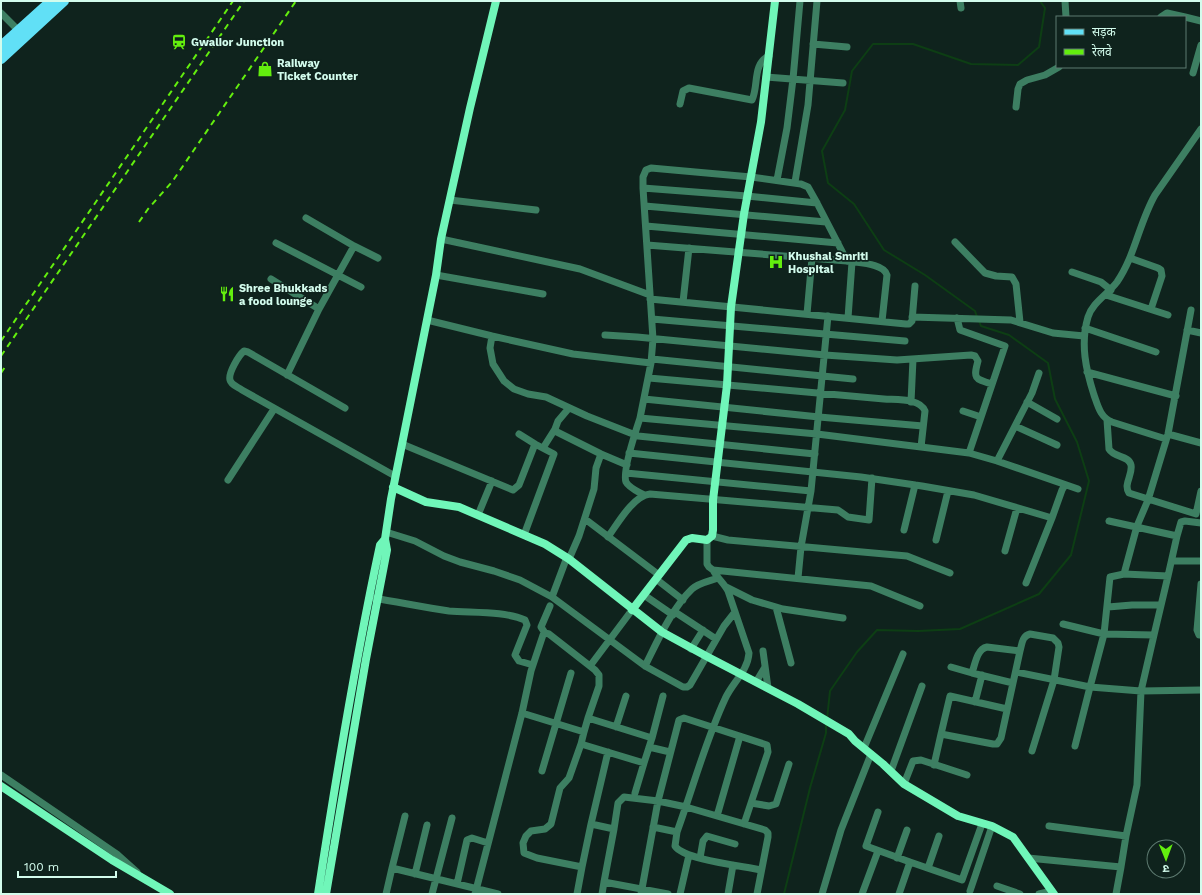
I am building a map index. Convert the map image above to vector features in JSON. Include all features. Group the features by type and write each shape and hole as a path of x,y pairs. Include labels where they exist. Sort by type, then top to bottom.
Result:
{"main road":[{"path":"1,46 51,1"},
{"path":"1,59 64,1"}],"street":[{"path":"318,894 344,736 373,598 387,550 385,536 393,487 436,275 441,238 496,1"},
{"path":"761,870 689,855 677,849 675,846 677,832 713,727 726,697 741,674 748,659 749,653 736,612 726,587 707,564 710,538 714,530 713,500 727,385 731,307 744,214 761,122 775,1"},
{"path":"777,180 787,128 800,1"},
{"path":"795,182 808,105 817,1"},
{"path":"1065,1 1066,16"},
{"path":"1,13 18,30"},
{"path":"1162,16 1167,13 1180,16"},
{"path":"1186,17 1201,21"},
{"path":"813,44 847,47"},
{"path":"1193,74 1201,45"},
{"path":"680,104 683,91 689,88 752,100 759,64 763,58 769,56"},
{"path":"1016,107 1020,84 1045,75 1056,68"},
{"path":"766,77 843,83"},
{"path":"1201,129 1155,195 1149,206 1130,258 1123,272 1108,292 1090,310 1084,336 1084,353 1087,372 1099,410 1107,420 1167,436 1201,443"},
{"path":"848,318 849,262 808,187 795,182 751,177 650,168 646,170 643,188 652,319 652,361 640,418 629,453 626,474 627,484 631,488 644,494 838,510 848,517 868,520 872,478"},
{"path":"643,188 817,203"},
{"path":"450,200 536,210"},
{"path":"645,206 826,222"},
{"path":"306,218 378,258"},
{"path":"646,226 838,243"},
{"path":"441,238 580,269 650,297 731,307 909,324 912,321 915,286"},
{"path":"955,242 986,273 996,276 1012,277 1016,284 1020,322"},
{"path":"276,243 361,287"},
{"path":"647,245 812,258 877,266 886,272 887,275 882,321"},
{"path":"287,375 319,309 354,246"},
{"path":"683,302 689,248"},
{"path":"807,314 812,258"},
{"path":"1130,258 1158,268 1162,273 1151,309"},
{"path":"1072,272 1101,282 1108,292 1168,315"},
{"path":"436,275 543,294"},
{"path":"271,279 319,309"},
{"path":"1124,574 1137,526 1148,500 1167,436 1176,396 1191,310"},
{"path":"798,578 801,548 811,491 828,316"},
{"path":"912,317 1011,320 1053,333 1084,336"},
{"path":"956,318 960,330 1005,346 969,453"},
{"path":"652,319 905,341"},
{"path":"427,320 573,354 728,366 853,379"},
{"path":"1085,328 1156,352"},
{"path":"1187,330 1201,333"},
{"path":"605,335 897,360 975,356 978,361 975,372 977,378 992,384"},
{"path":"492,336 490,356 497,372 504,381 514,389 528,394 546,397 569,408 635,434 644,437 815,454"},
{"path":"345,408 248,352 244,351 240,354 230,374 229,379 232,384 395,476"},
{"path":"911,402 913,359"},
{"path":"1087,372 1176,396"},
{"path":"997,461 1028,402 1039,373"},
{"path":"649,378 920,404 926,411 921,447"},
{"path":"644,399 924,426"},
{"path":"1028,402 1057,419"},
{"path":"228,480 274,408"},
{"path":"543,448 555,429 558,421 569,408"},
{"path":"963,411 981,417"},
{"path":"640,418 817,434 969,453 1078,489"},
{"path":"1107,420 1109,449 1111,454 1129,460 1131,464 1127,487 1129,493 1197,520"},
{"path":"1015,426 1057,445"},
{"path":"555,429 557,432 627,465"},
{"path":"519,434 554,454 524,535"},
{"path":"402,444 513,490 519,485 535,444"},
{"path":"629,453 872,478 974,495 1052,518"},
{"path":"552,597 585,519 594,489 596,468 601,454"},
{"path":"626,474 811,491"},
{"path":"478,515 492,481"},
{"path":"904,530 915,485"},
{"path":"1026,583 1065,485"},
{"path":"393,487 426,502 459,507 545,544 568,558 632,610 662,632 768,688 849,734 904,784 958,816 992,826 1013,837 1053,893"},
{"path":"936,540 948,491"},
{"path":"1197,520 1201,491"},
{"path":"608,537 634,502 644,494"},
{"path":"1005,551 1017,508"},
{"path":"585,519 658,577 683,600"},
{"path":"1116,894 1137,785 1141,691 1181,522 1197,520"},
{"path":"1109,521 1177,536"},
{"path":"385,536 415,541 444,556 460,562 520,580 552,597 645,666 683,687 690,685 716,639 728,620 736,612"},
{"path":"590,666 686,540 692,538 710,538 801,548 907,556 950,573"},
{"path":"1172,562 1201,561"},
{"path":"713,570 871,586 920,606"},
{"path":"1075,746 1104,634 1110,577 1124,574 1168,576"},
{"path":"645,666 662,632 683,600 696,586 718,578"},
{"path":"1201,584 1197,630 1199,635 1201,635"},
{"path":"726,587 752,600 783,609 843,618"},
{"path":"644,595 716,639"},
{"path":"373,598 449,611 503,615 525,620 527,626 515,655 519,661 533,665"},
{"path":"326,894 373,598"},
{"path":"1108,607 1161,605"},
{"path":"550,606 541,627 545,633 549,634 590,666 599,675 600,680 569,778 560,788 551,824 545,829 531,832 526,836 523,843 523,849 524,853 537,858 582,867"},
{"path":"776,607 791,663"},
{"path":"1063,624 1104,634 1154,635"},
{"path":"692,649 703,630"},
{"path":"476,892 533,665 543,634 545,633"},
{"path":"941,734 997,744 1001,738 1023,638 1030,634 1053,638 1059,647 1054,680 1032,751"},
{"path":"972,673 979,651 982,648 987,647 1020,651"},
{"path":"763,651 768,688"},
{"path":"862,747 903,654"},
{"path":"756,682 765,667"},
{"path":"951,667 1013,683"},
{"path":"1016,672 1090,687 1141,691 1201,690"},
{"path":"542,771 571,673"},
{"path":"976,702 982,675"},
{"path":"891,771 922,686"},
{"path":"616,727 626,696"},
{"path":"636,793 663,696"},
{"path":"934,765 950,696 1007,709"},
{"path":"522,713 584,732"},
{"path":"588,718 652,738"},
{"path":"642,891 658,801 670,752 679,720 681,718 768,745 744,824"},
{"path":"717,816 740,736"},
{"path":"581,744 644,763"},
{"path":"649,747 670,752"},
{"path":"576,894 608,752"},
{"path":"822,894 841,830 871,754"},
{"path":"904,784 913,761 921,760 967,775"},
{"path":"751,803 769,806 776,804 789,764"},
{"path":"1,776 118,855 143,877"},
{"path":"1,786 112,860 170,894"},
{"path":"602,894 618,803 624,797 658,801 686,807 765,830 768,833 768,837 757,894"},
{"path":"878,812 866,846 962,880 982,824"},
{"path":"386,894 405,816"},
{"path":"432,894 452,818"},
{"path":"591,824 614,829"},
{"path":"415,874 427,825"},
{"path":"970,891 992,826"},
{"path":"1049,826 1126,836"},
{"path":"653,827 677,832"},
{"path":"897,858 907,830"},
{"path":"700,858 703,841 707,836 735,844"},
{"path":"928,868 939,836"},
{"path":"457,884 467,840 472,838 488,843"},
{"path":"976,840 986,843"},
{"path":"862,894 878,851"},
{"path":"680,894 689,855"},
{"path":"1028,858 1121,867"},
{"path":"908,894 899,892 910,862"},
{"path":"728,894 733,865"},
{"path":"392,868 457,884 476,892 498,894"},
{"path":"604,882 642,891 668,894"},
{"path":"997,886 1020,894"},
{"path":"1039,894 1053,893"}],"waterway":[{"path":"977,317 975,311 925,275 884,250 854,204 828,183 822,151 845,110 852,71 873,44 913,44 971,64 1018,65 1039,47 1045,8 1040,1"},
{"path":"827,719 830,691 857,652 877,630 918,631 960,629 1039,594 1071,555 1089,481 1077,442 1055,399 1048,363 1009,335 981,326 979,321"},
{"path":"784,894 810,788 826,733 826,723"}],"railway":[{"path":"1,341 233,1"},
{"path":"1,356 244,1"},
{"path":"139,222 148,209 172,182 296,1"},
{"path":"1,373 7,364"}],"place":[{"name":"Gwalior Junction","path":"179,42"},
{"name":"Railway Ticket Counter","path":"265,69"},
{"name":"Khushal Smriti Hospital","path":"776,262"},
{"name":"Shree Bhukkads a food lounge","path":"227,294"}]}
